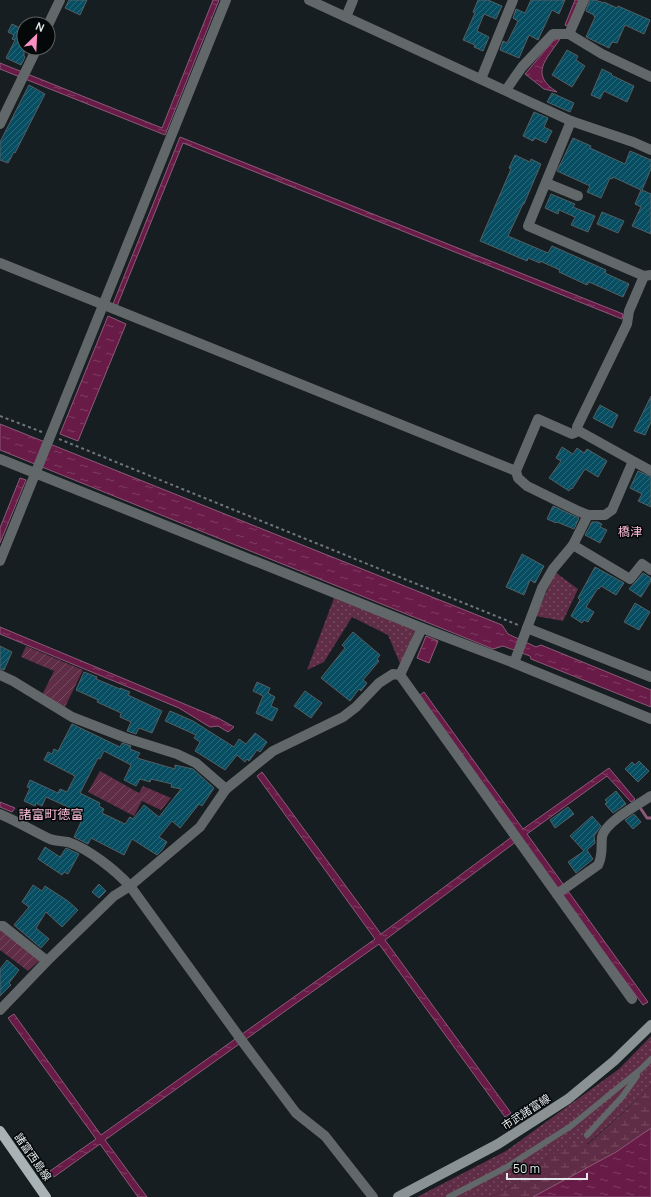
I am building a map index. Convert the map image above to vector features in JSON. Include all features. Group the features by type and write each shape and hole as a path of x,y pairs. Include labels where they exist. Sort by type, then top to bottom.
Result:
{"main road":[{"name":"市武諸富線","path":"398,1197 498,1144 568,1099 614,1061 651,1025"},
{"name":"諸富西島線","path":"0,1131 46,1197"}],"street":[{"path":"52,16 60,0"},
{"path":"0,561 226,0"},
{"path":"309,0 571,121 633,142 651,150"},
{"path":"346,17 353,0"},
{"path":"481,79 513,0"},
{"path":"569,34 584,0"},
{"path":"506,90 522,67 553,34 569,34 602,54 651,78"},
{"path":"0,124 33,56"},
{"path":"571,121 528,226 648,276 629,311 627,324 577,427 579,431 651,471"},
{"path":"546,183 578,196"},
{"path":"0,263 516,471"},
{"path":"579,431 572,434 538,419 516,471 518,478 527,486 578,511 588,515 605,515 612,510 633,461"},
{"path":"0,459 37,471 422,628 516,660 651,719"},
{"path":"516,660 542,588 553,569 573,545 588,515"},
{"path":"573,545 630,579 642,564 651,570"},
{"path":"400,675 422,628"},
{"path":"526,631 651,677"},
{"path":"0,1010 47,961 114,896 130,886 200,827 226,789 273,751 343,717 356,707 379,683 393,674 400,675 514,834 560,891 632,998"},
{"path":"0,675 13,681 72,717 126,738 177,754 196,763 226,789"},
{"path":"560,891 598,865 601,859 602,836 607,828 636,805 651,796"},
{"path":"0,814 51,840 68,843 93,855 119,875 130,886 236,1033 296,1113 325,1136 373,1197"},
{"path":"0,926 4,926 47,961"}],"lane":[{"path":"449,1197 507,1168 571,1126 641,1069 651,1059"},
{"path":"587,1135 622,1097 641,1069"}],"path":[{"path":"0,416 50,438 526,631"}],"green space":[{"path":"555,572 578,589 563,621 536,616"},
{"path":"334,598 415,630 401,666 388,635 352,617 324,662 307,670"},
{"path":"26,646 83,670 65,707 42,695 54,671 21,657"},
{"path":"100,771 139,793 143,786 171,798 161,810 142,801 134,816 88,792"},
{"path":"0,929 40,960 28,971 0,950"},
{"path":"651,1036 651,1085 643,1095 587,1144 568,1144 512,1186 490,1197 417,1197 506,1151 619,1069"},
{"path":"651,1085 651,1148 563,1197 490,1197 512,1186 568,1143 588,1144 643,1095"}],"water":[{"path":"213,0 219,0 165,135 0,69 0,63 162,128"},
{"path":"575,0 579,0 568,25 566,26 565,25"},
{"path":"560,39 546,60 542,73 544,79 557,92 544,89 525,74 553,41"},
{"path":"180,137 623,314 622,319 183,143 117,306 113,304"},
{"path":"108,316 126,324 78,441 60,434"},
{"path":"0,424 502,625 508,634 536,647 541,645 651,690 651,707 531,659 530,656 503,646 493,649 0,450"},
{"path":"20,478 26,480 0,543 0,528"},
{"path":"0,627 218,718 234,727 228,732 218,726 210,727 179,708 0,634"},
{"path":"426,636 438,641 429,663 417,658"},
{"path":"424,692 523,829 609,768 635,799 631,802 607,776 527,834 648,1002 643,1005 521,838 385,940 511,1113 505,1117 379,944 105,1140 147,1197 138,1197 100,1144 54,1177 50,1171 96,1139 8,1018 14,1014 101,1135 375,939 257,776 262,772 381,934 517,833 419,696"},
{"path":"0,802 15,808 12,812 0,807"},
{"path":"651,1128 651,1197 533,1197 616,1152"}],"building":[{"path":"69,0 87,0 80,15 65,8"},
{"path":"478,0 488,0 502,6 496,19 484,14 477,31 489,37 483,51 474,47 475,45 463,40 475,13 473,12"},
{"path":"531,0 565,0 559,14 552,10 538,40 529,35 519,58 500,50 503,41 507,43 518,21 513,18 516,9 525,13"},
{"path":"590,0 604,2 617,8 618,6 650,20 644,34 625,25 617,43 612,42 609,48 586,37 595,17 586,11"},
{"path":"12,24 16,26 16,56 25,57 21,65 6,58 15,40 12,39 14,35 8,32"},
{"path":"567,50 578,56 576,60 585,66 572,87 552,75"},
{"path":"602,69 634,86 627,102 604,91 600,99 591,95"},
{"path":"29,85 45,94 15,153 14,152 8,163 0,160 0,142"},
{"path":"552,93 574,103 570,112 547,102"},
{"path":"534,112 548,118 544,127 552,131 546,143 535,138 533,141 523,136"},
{"path":"573,138 591,146 590,148 625,164 630,151 651,160 651,169 642,190 651,194 651,234 632,226 641,207 635,204 641,190 613,177 612,179 610,178 601,198 587,192 590,186 557,171"},
{"path":"515,155 530,162 531,159 541,164 524,204 508,236 548,253 552,246 606,270 605,273 629,284 623,297 589,282 587,285 540,261 540,263 528,258 527,261 480,241 511,169 509,168"},
{"path":"551,194 575,204 573,207 595,216 588,232 571,225 575,217 559,210 558,214 545,208"},
{"path":"602,212 624,221 618,233 597,224"},
{"path":"651,396 651,422 645,435 634,431"},
{"path":"600,405 618,415 612,428 593,418"},
{"path":"562,447 573,454 577,448 584,453 587,449 607,461 598,477 585,469 572,489 571,488 569,491 549,478 561,461 556,458"},
{"path":"638,471 651,477 651,507 638,501 642,494 630,488"},
{"path":"553,506 579,518 574,529 547,519"},
{"path":"592,522 602,524 600,527 607,530 600,543 585,535"},
{"path":"522,554 544,566 535,583 530,580 524,595 506,587"},
{"path":"595,567 624,583 616,595 601,586 599,589 598,588 586,607 594,612 588,622 584,620 582,623 571,616 580,600 578,598"},
{"path":"643,573 651,578 651,581 641,597 629,589"},
{"path":"635,603 650,612 639,630 624,622"},
{"path":"353,632 380,655 377,659 379,661 363,680 367,683 361,691 359,689 350,701 321,678 345,648 342,645"},
{"path":"0,646 12,652 4,670 0,669"},
{"path":"84,672 97,677 96,679 130,692 128,695 162,711 152,733 139,728 136,734 127,731 131,722 120,717 121,713 76,690"},
{"path":"257,682 270,688 268,693 275,697 271,706 278,709 272,721 256,713 263,696 253,691"},
{"path":"305,691 322,703 311,718 294,706"},
{"path":"170,711 193,721 234,747 239,739 246,744 255,733 267,742 260,752 257,750 249,761 247,759 245,762 237,755 225,770 195,751 200,742 194,738 196,735 165,721"},
{"path":"72,724 120,747 122,743 131,746 130,749 140,753 137,758 175,769 175,765 193,769 214,788 202,806 199,804 180,828 172,821 159,837 167,842 157,855 132,839 124,855 91,838 88,844 74,837 82,820 66,811 68,807 46,797 42,806 36,803 35,806 24,801 30,788 27,787 30,780 58,793 60,789 67,792 75,776 44,760 48,752 52,754 54,749 58,751","holes":["104,751 131,765 124,780 136,786 140,779 150,782 151,779 172,784 171,787 181,789 159,817 144,805 133,819 130,817 125,824 102,813 104,809 99,806 100,803 80,793 98,758 100,759"]},
{"path":"639,761 649,771 638,782 625,769 632,762 635,765"},
{"path":"616,791 626,804 613,813 605,804 607,802 605,800"},
{"path":"568,807 574,814 555,828 550,820"},
{"path":"634,814 641,822 633,829 625,820"},
{"path":"592,816 601,826 594,836 595,843 587,850 593,859 576,873 568,862 584,851 570,836"},
{"path":"45,847 60,857 66,848 79,854 68,874 64,872 62,875 38,859"},
{"path":"99,884 106,891 99,898 92,892"},
{"path":"33,885 42,891 45,886 68,901 78,910 62,927 46,912 36,928 49,939 41,948 14,925 29,907 22,902"},
{"path":"7,960 19,970 9,983 11,985 0,996 0,969"}],"waterway":[{"path":"639,806 647,818 651,818"}],"district":[{"name":"橋津","path":"630,532"},
{"name":"諸富町徳富","path":"51,814"}]}
